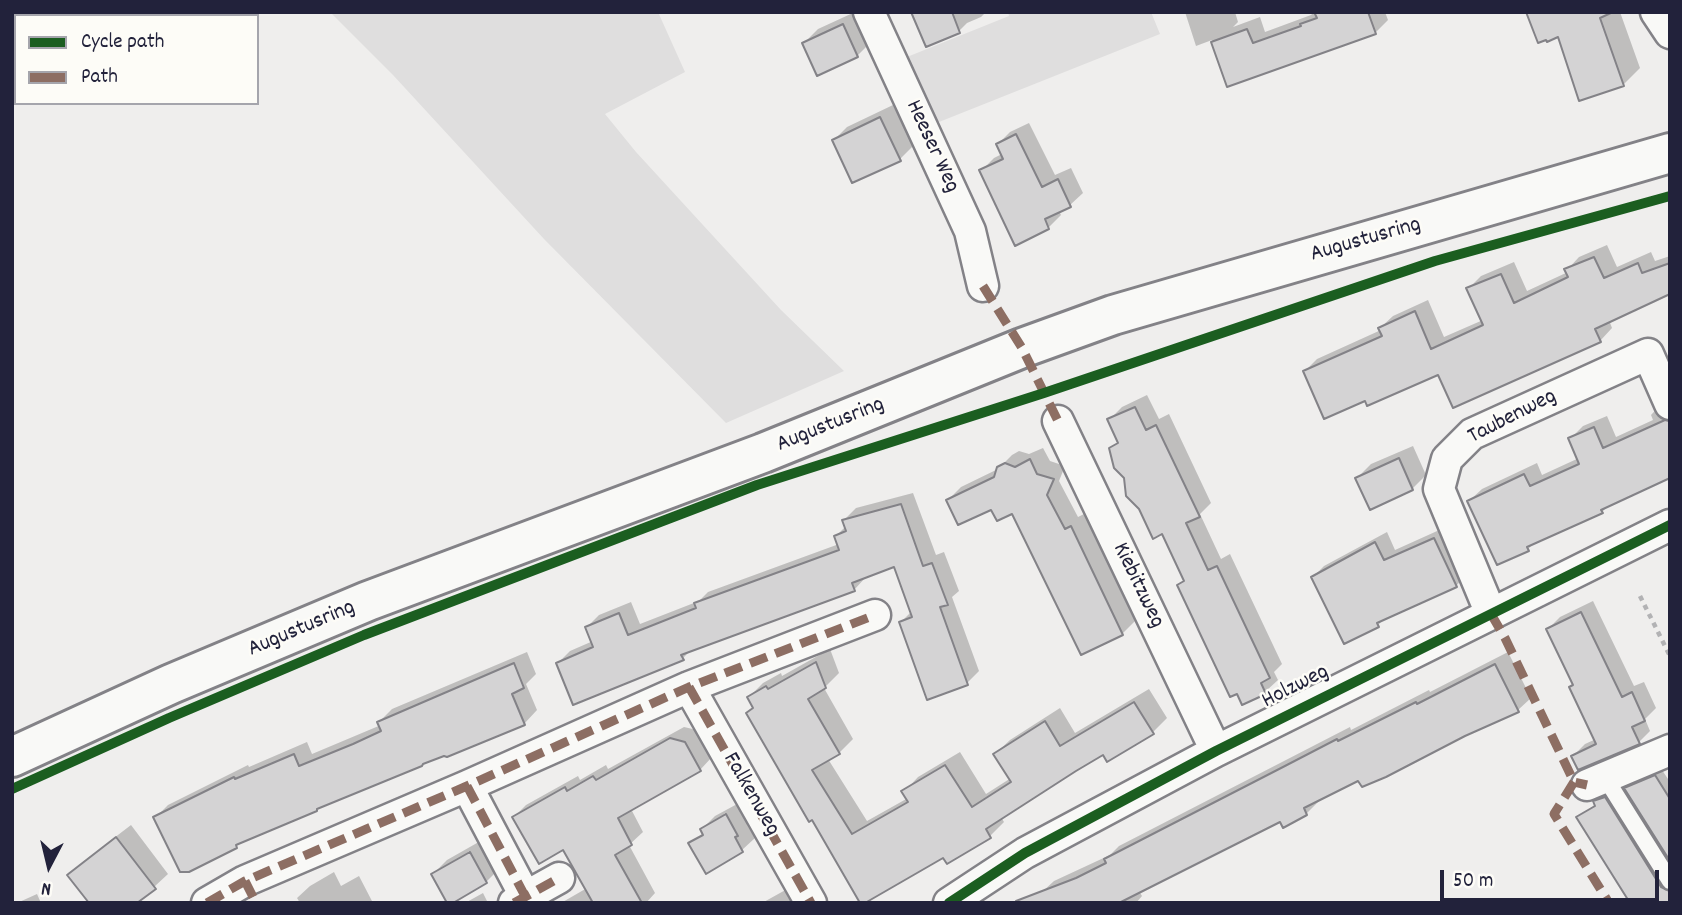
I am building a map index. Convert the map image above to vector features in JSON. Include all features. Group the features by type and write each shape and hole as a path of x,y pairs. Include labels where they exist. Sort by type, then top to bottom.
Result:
{"main road":[{"name":"Augustusring","path":"12,757 171,684 368,601 764,453 1023,348 1113,315 1670,153"}],"street":[{"name":"Heeser Weg","path":"869,12 970,231 982,286"},
{"path":"1656,12 1670,33"},
{"name":"Taubenweg","path":"1491,614 1438,489 1447,459 1472,434 1648,354 1670,404"},
{"name":"Kiebitzweg","path":"1058,421 1216,751"},
{"name":"Holzweg","path":"948,903 1025,853 1216,751 1670,525"},
{"path":"206,903 251,892 467,786 689,687 876,615"},
{"name":"Falkenweg","path":"689,687 811,903"},
{"path":"1596,782 1670,750"},
{"path":"467,786 519,899 559,878"}],"lane":[{"path":"1596,782 1670,881"}],"path":[{"path":"1640,596 1670,656"}],"shaded area":[{"path":"330,12 658,12 685,72 605,114 636,152 781,310 844,371 726,423 544,239 393,75"},
{"path":"1008,12 1151,12 1160,34 934,124 902,59 1009,16"}],"building":[{"path":"911,12 952,12 960,33 926,47"},
{"path":"1314,12 1368,12 1376,34 1227,87 1211,42 1247,29 1253,43 1317,18"},
{"path":"1526,12 1613,12 1600,18 1624,86 1579,101 1558,37 1538,43"},
{"path":"843,24 858,57 817,76 802,43"},
{"path":"880,117 901,161 852,183 832,140"},
{"path":"1016,134 1042,187 1058,179 1071,207 1045,219 1049,229 1015,246 979,170 1003,159 996,144"},
{"path":"1594,257 1604,278 1638,263 1642,273 1670,263 1670,294 1595,329 1601,342 1453,408 1438,375 1367,406 1365,401 1324,419 1303,371 1382,336 1378,328 1415,311 1431,349 1483,325 1466,288 1501,274 1514,303 1568,277 1564,269"},
{"path":"1135,407 1146,430 1156,425 1200,517 1186,523 1208,570 1217,566 1270,678 1261,683 1266,694 1242,705 1237,694 1230,697 1177,585 1184,581 1162,534 1153,539 1139,509 1126,496 1124,478 1114,468 1109,448 1118,443 1107,419"},
{"path":"1665,420 1670,421 1670,478 1601,510 1603,513 1527,547 1529,551 1497,565 1467,501 1524,474 1530,486 1579,464 1568,438 1594,427 1603,448"},
{"path":"1399,458 1413,490 1370,510 1355,478"},
{"path":"1030,459 1037,474 1054,479 1047,495 1065,529 1071,526 1123,635 1081,655 1012,514 997,521 991,510 958,525 946,500 994,477 997,467 1005,463 1015,467"},
{"path":"901,504 923,566 932,563 948,605 940,607 968,685 927,700 899,622 912,617 894,567 852,583 855,591 681,655 684,660 573,705 556,663 593,647 585,627 619,613 628,635 696,608 694,603 839,550 834,536 846,531 842,520"},
{"path":"1434,538 1457,587 1377,623 1379,627 1344,644 1311,577 1375,542 1384,560"},
{"path":"1581,612 1622,697 1632,692 1645,721 1632,727 1640,744 1578,770 1571,756 1596,744 1569,687 1573,685 1546,629"},
{"path":"816,662 826,688 808,699 840,754 812,770 852,834 908,802 901,791 945,765 972,807 1011,782 993,754 1045,721 1060,746 1134,702 1154,734 1107,762 1103,755 1076,771 986,829 991,838 947,864 943,858 865,903 860,903 746,713 753,708 747,697 766,686 768,689"},
{"path":"514,663 524,688 512,694 525,725 317,809 236,845 237,848 189,872 180,872 153,817 234,777 235,779 294,754 299,766 353,744 381,731 377,722"},
{"path":"1495,664 1519,712 1465,736 1386,777 1362,787 1358,781 1304,808 1307,815 1283,828 1280,822 1119,903 1016,903 1076,878 1106,863 1104,859 1337,739 1338,741 1416,702 1417,704"},
{"path":"670,738 685,742 701,771 618,818 632,845 615,855 642,903 593,903 563,850 539,864 512,817 565,787 567,791 593,776 596,780"},
{"path":"1655,775 1670,799 1670,861 1624,788"},
{"path":"1605,797 1661,887 1670,891 1670,903 1630,903 1576,817 1595,806 1593,801"},
{"path":"726,814 743,852 706,874 688,843 703,835 700,829"},
{"path":"116,837 156,889 137,903 89,903 67,875"},
{"path":"470,852 487,883 453,903 447,903 431,874"}],"marked path":[{"path":"983,286 1022,348 1058,421"},
{"path":"1491,614 1574,782 1587,785"},
{"path":"207,903 245,881 689,687 875,615"},
{"path":"689,687 811,903"},
{"path":"1574,782 1554,814 1609,903"},
{"path":"467,786 525,896"},
{"path":"514,903 559,878"},
{"path":"245,881 256,903"}],"cycle path":[{"path":"12,789 169,718 364,635 757,485 1044,393 1435,261 1670,196"},
{"path":"949,903 1025,853 1216,751 1670,525"}]}
